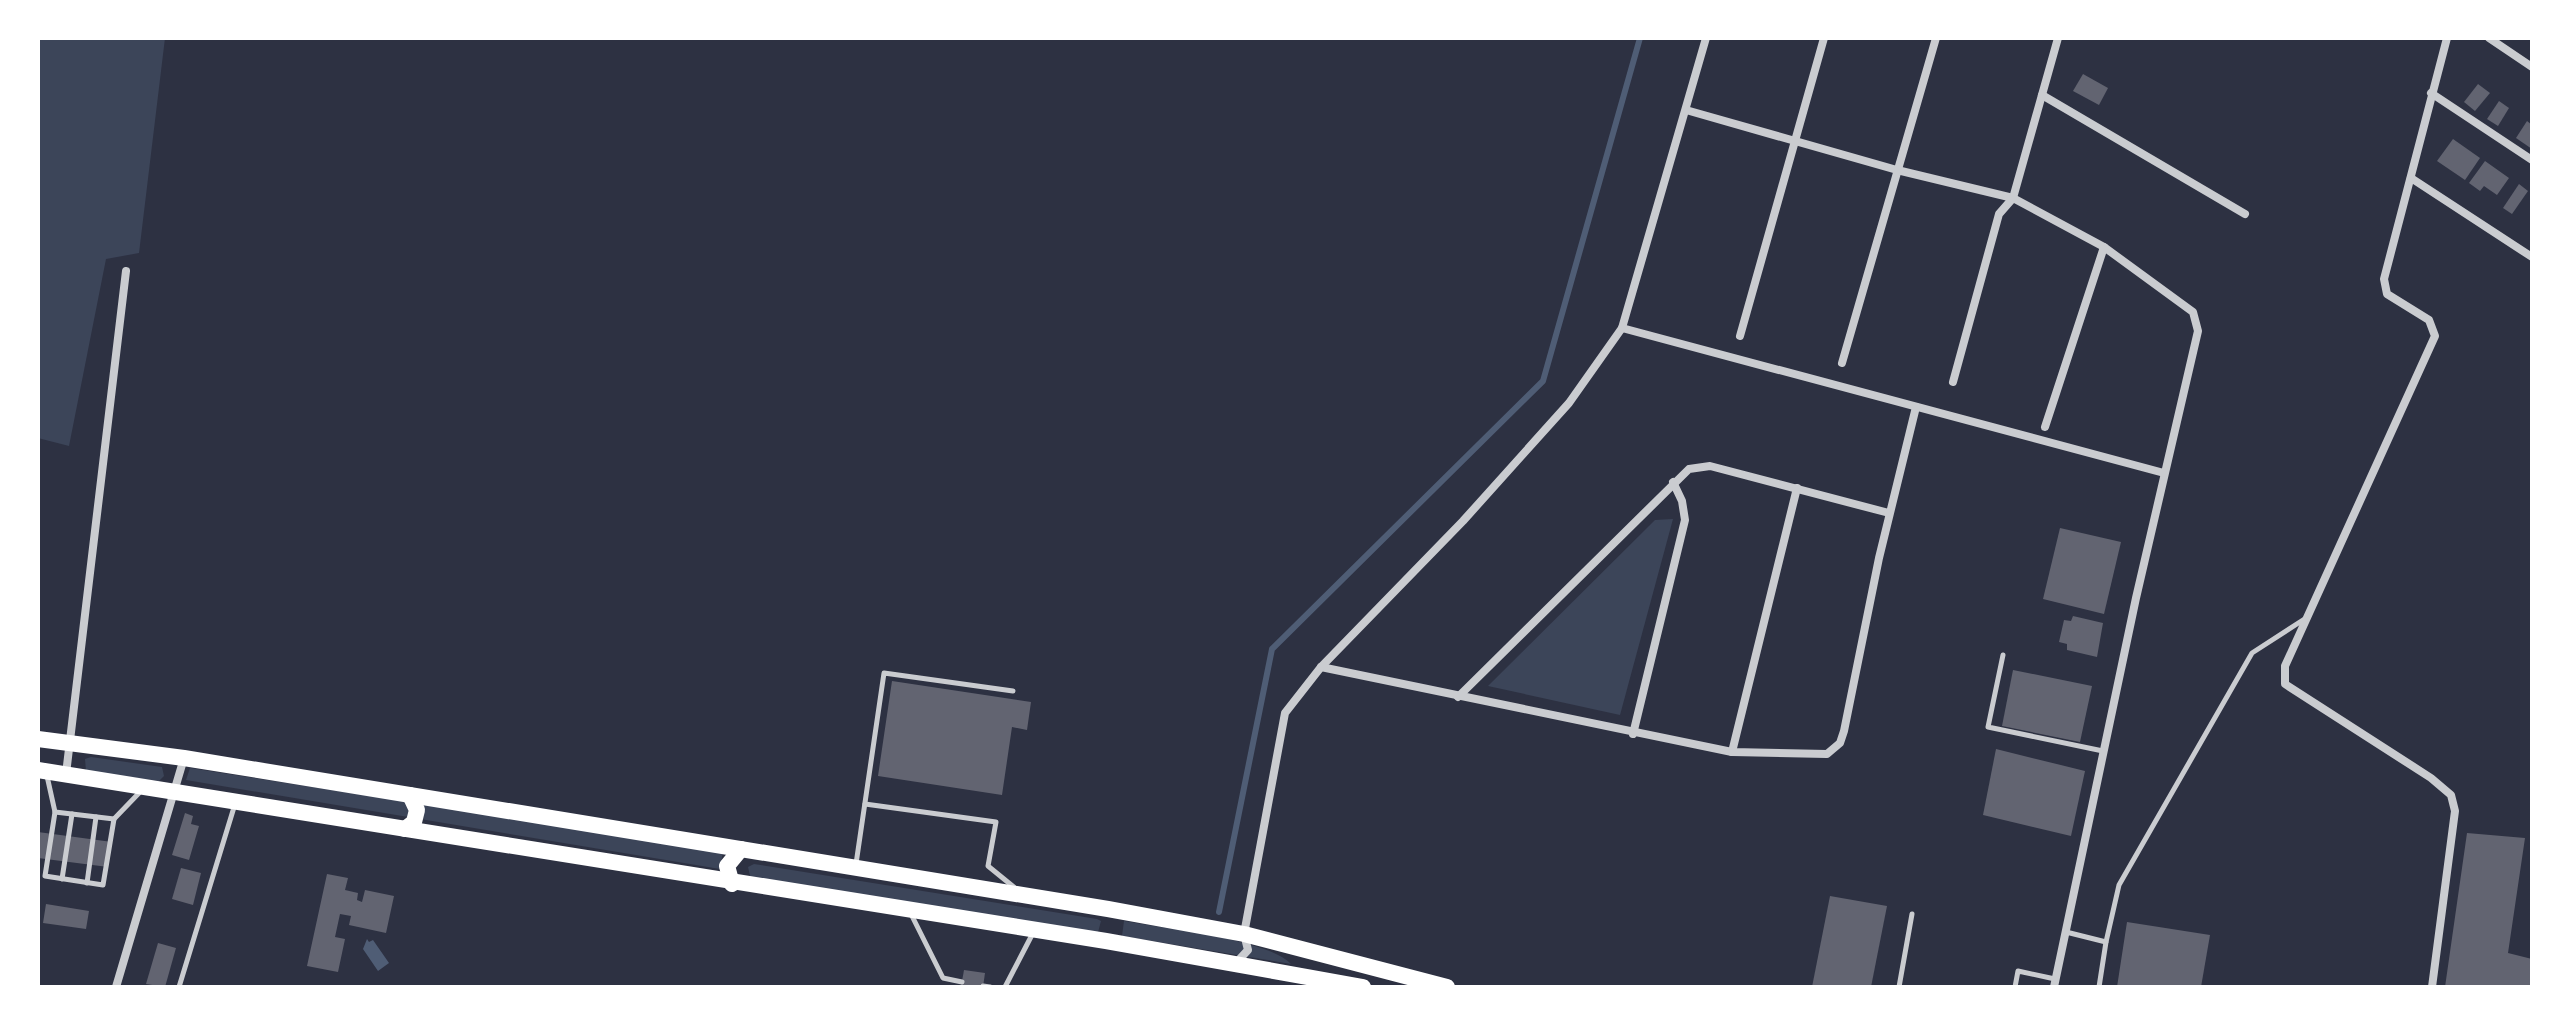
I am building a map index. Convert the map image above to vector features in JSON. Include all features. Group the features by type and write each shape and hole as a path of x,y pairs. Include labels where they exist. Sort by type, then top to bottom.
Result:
{"main road":[{"path":"38,739 184,758 1025,895 1244,934 1447,987"},
{"path":"42,771 1236,963 1363,987"},
{"path":"405,829 414,822 417,810 410,795"},
{"path":"732,884 727,866 741,849"}],"street":[{"path":"1236,963 1248,950 1244,934 1285,713 1321,667 1463,521 1569,403 1622,328 1706,38"},
{"path":"1740,336 1824,38"},
{"path":"1842,363 1936,38"},
{"path":"1953,382 1999,214 2013,198 2058,38"},
{"path":"2432,987 2455,811 2451,795 2285,684 2285,666 2435,336 2429,320 2387,294 2384,279 2447,38"},
{"path":"2489,38 2532,67"},
{"path":"2431,93 2532,160"},
{"path":"2042,95 2245,214"},
{"path":"1686,110 1897,170 2013,198 2104,247 2193,312 2198,331 2103,751 2055,983"},
{"path":"2411,178 2532,257"},
{"path":"2045,427 2104,247"},
{"path":"66,775 126,271"},
{"path":"1622,328 2164,473"},
{"path":"1321,667 1633,734 1732,752 1814,757 1827,754 1840,743 1889,513 1916,407"},
{"path":"1458,697 1689,469 1703,466 1889,513"},
{"path":"1633,734 1685,520 1682,501 1673,482"},
{"path":"1732,752 1797,488"},
{"path":"116,987 184,758"}],"lane":[{"path":"2099,987 2119,885 2252,653 2304,619"},
{"path":"2003,655 1988,727 2103,751"},
{"path":"855,868 884,673 1013,691"},
{"path":"42,771 55,812 45,876 87,883 103,885 114,819 145,786"},
{"path":"179,987 236,800"},
{"path":"865,804 996,822 988,866 1025,895"},
{"path":"55,812 114,819"},
{"path":"62,879 72,814"},
{"path":"87,883 96,817"},
{"path":"909,911 943,978 962,982"},
{"path":"1899,987 1912,914"},
{"path":"1005,987 1034,931"},
{"path":"2065,931 2106,942"},
{"path":"2015,987 2018,971 2055,983"}],"shaded area":[{"path":"42,38 165,38 139,253 106,259 69,446 38,438 38,41"},
{"path":"1673,519 1620,715 1488,686 1655,520"},
{"path":"91,757 162,767 164,776 159,781 86,771 85,759"},
{"path":"190,768 723,851 720,869 186,780"},
{"path":"754,864 1101,921 1097,936 751,880 748,867"},
{"path":"1124,921 1238,941 1279,955 1291,964 1122,936"},
{"path":"367,939 369,942 373,940 389,963 378,971 363,949"}],"building":[{"path":"2083,74 2108,88 2099,105 2073,91"},
{"path":"2478,84 2490,93 2475,111 2464,102"},
{"path":"2499,101 2509,108 2498,126 2487,119"},
{"path":"2527,121 2532,125 2532,149 2516,138"},
{"path":"2453,139 2480,158 2465,180 2437,161"},
{"path":"2485,161 2509,178 2497,195 2484,186 2480,191 2469,183"},
{"path":"2519,184 2528,191 2512,214 2503,208"},
{"path":"2060,528 2121,542 2104,614 2043,599"},
{"path":"2073,616 2103,623 2097,657 2067,650 2067,644 2059,642 2064,620 2071,621"},
{"path":"2013,670 2092,686 2080,742 2002,726"},
{"path":"892,681 1031,702 1027,730 1012,727 1002,795 878,776"},
{"path":"1996,749 2085,771 2071,836 1983,815"},
{"path":"185,813 193,816 191,824 199,826 189,860 172,855"},
{"path":"38,832 112,842 108,867 38,858"},
{"path":"2467,833 2525,838 2508,953 2532,959 2532,987 2445,987"},
{"path":"181,868 201,873 193,905 172,899"},
{"path":"327,874 348,878 345,890 358,893 357,900 362,902 365,890 394,896 386,933 349,925 351,916 340,914 335,937 345,939 338,972 307,966"},
{"path":"1830,896 1887,906 1871,987 1812,987"},
{"path":"46,904 89,911 86,929 43,923"},
{"path":"2127,922 2210,935 2201,987 2117,987"},
{"path":"158,943 176,948 165,987 146,984"},
{"path":"964,970 985,973 983,987 961,987"}],"waterway":[{"path":"1219,912 1272,649 1543,381 1640,38"}]}
